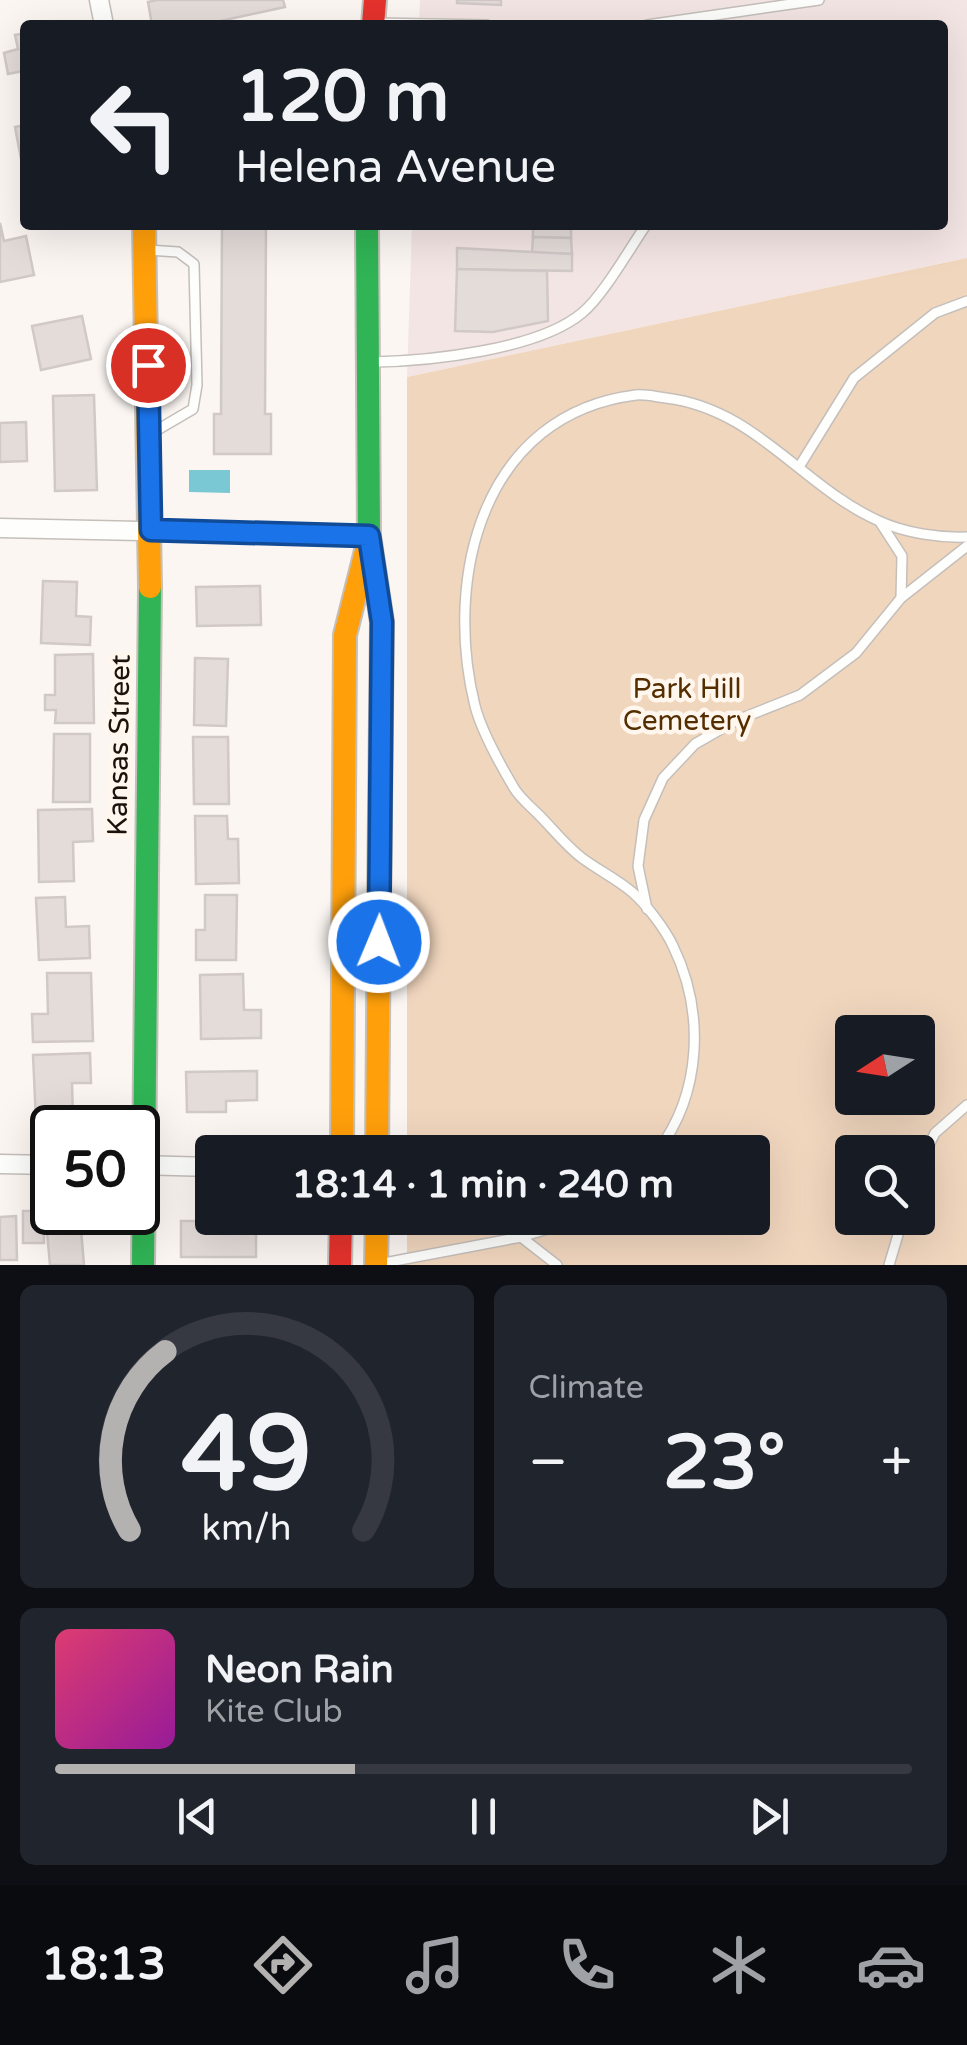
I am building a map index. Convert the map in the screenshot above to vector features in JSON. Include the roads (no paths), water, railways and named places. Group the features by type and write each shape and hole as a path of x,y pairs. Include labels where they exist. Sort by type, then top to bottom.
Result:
{"main road":[{"name":"Kansas Street","path":"142,1105 151,530 144,230"},
{"path":"367,230 369,536 382,622 378,1135"},
{"path":"342,1135 346,635 369,536"},
{"name":"Kansas Street","path":"142,1235 143,1265"},
{"path":"340,1265 341,1235"},
{"path":"376,1265 377,1235"}],"street":[{"path":"0,528 369,536"},
{"path":"0,1164 30,1165"},
{"path":"160,1166 195,1167"}],"lane":[{"path":"680,20 818,0"},
{"path":"737,20 738,11"},
{"path":"374,16 424,20"},
{"path":"366,362 426,361 495,347 561,326 585,312 642,230"},
{"path":"145,250 178,252 194,264 197,385 193,409 149,435"},
{"path":"799,467 854,378 935,313 967,301"},
{"path":"670,1135 694,1069 693,1004 672,944 633,892 580,856 516,791 475,709 462,618 478,528 500,476 537,434 585,406 640,395 695,402 746,425 880,522 944,538 967,537"},
{"path":"880,522 902,556 901,598"},
{"path":"648,912 638,866 644,820 663,778 695,744 800,694 856,652 901,598 967,546"},
{"path":"934,1135 967,1105"},
{"path":"376,1265 528,1235"},
{"path":"889,1265 898,1235"},
{"path":"521,1237 557,1265"}],"water":[{"path":"189,470 230,470 230,493 189,492"}],"park label":[{"name":"Park Hill Cemetery","path":"687,705"}]}
